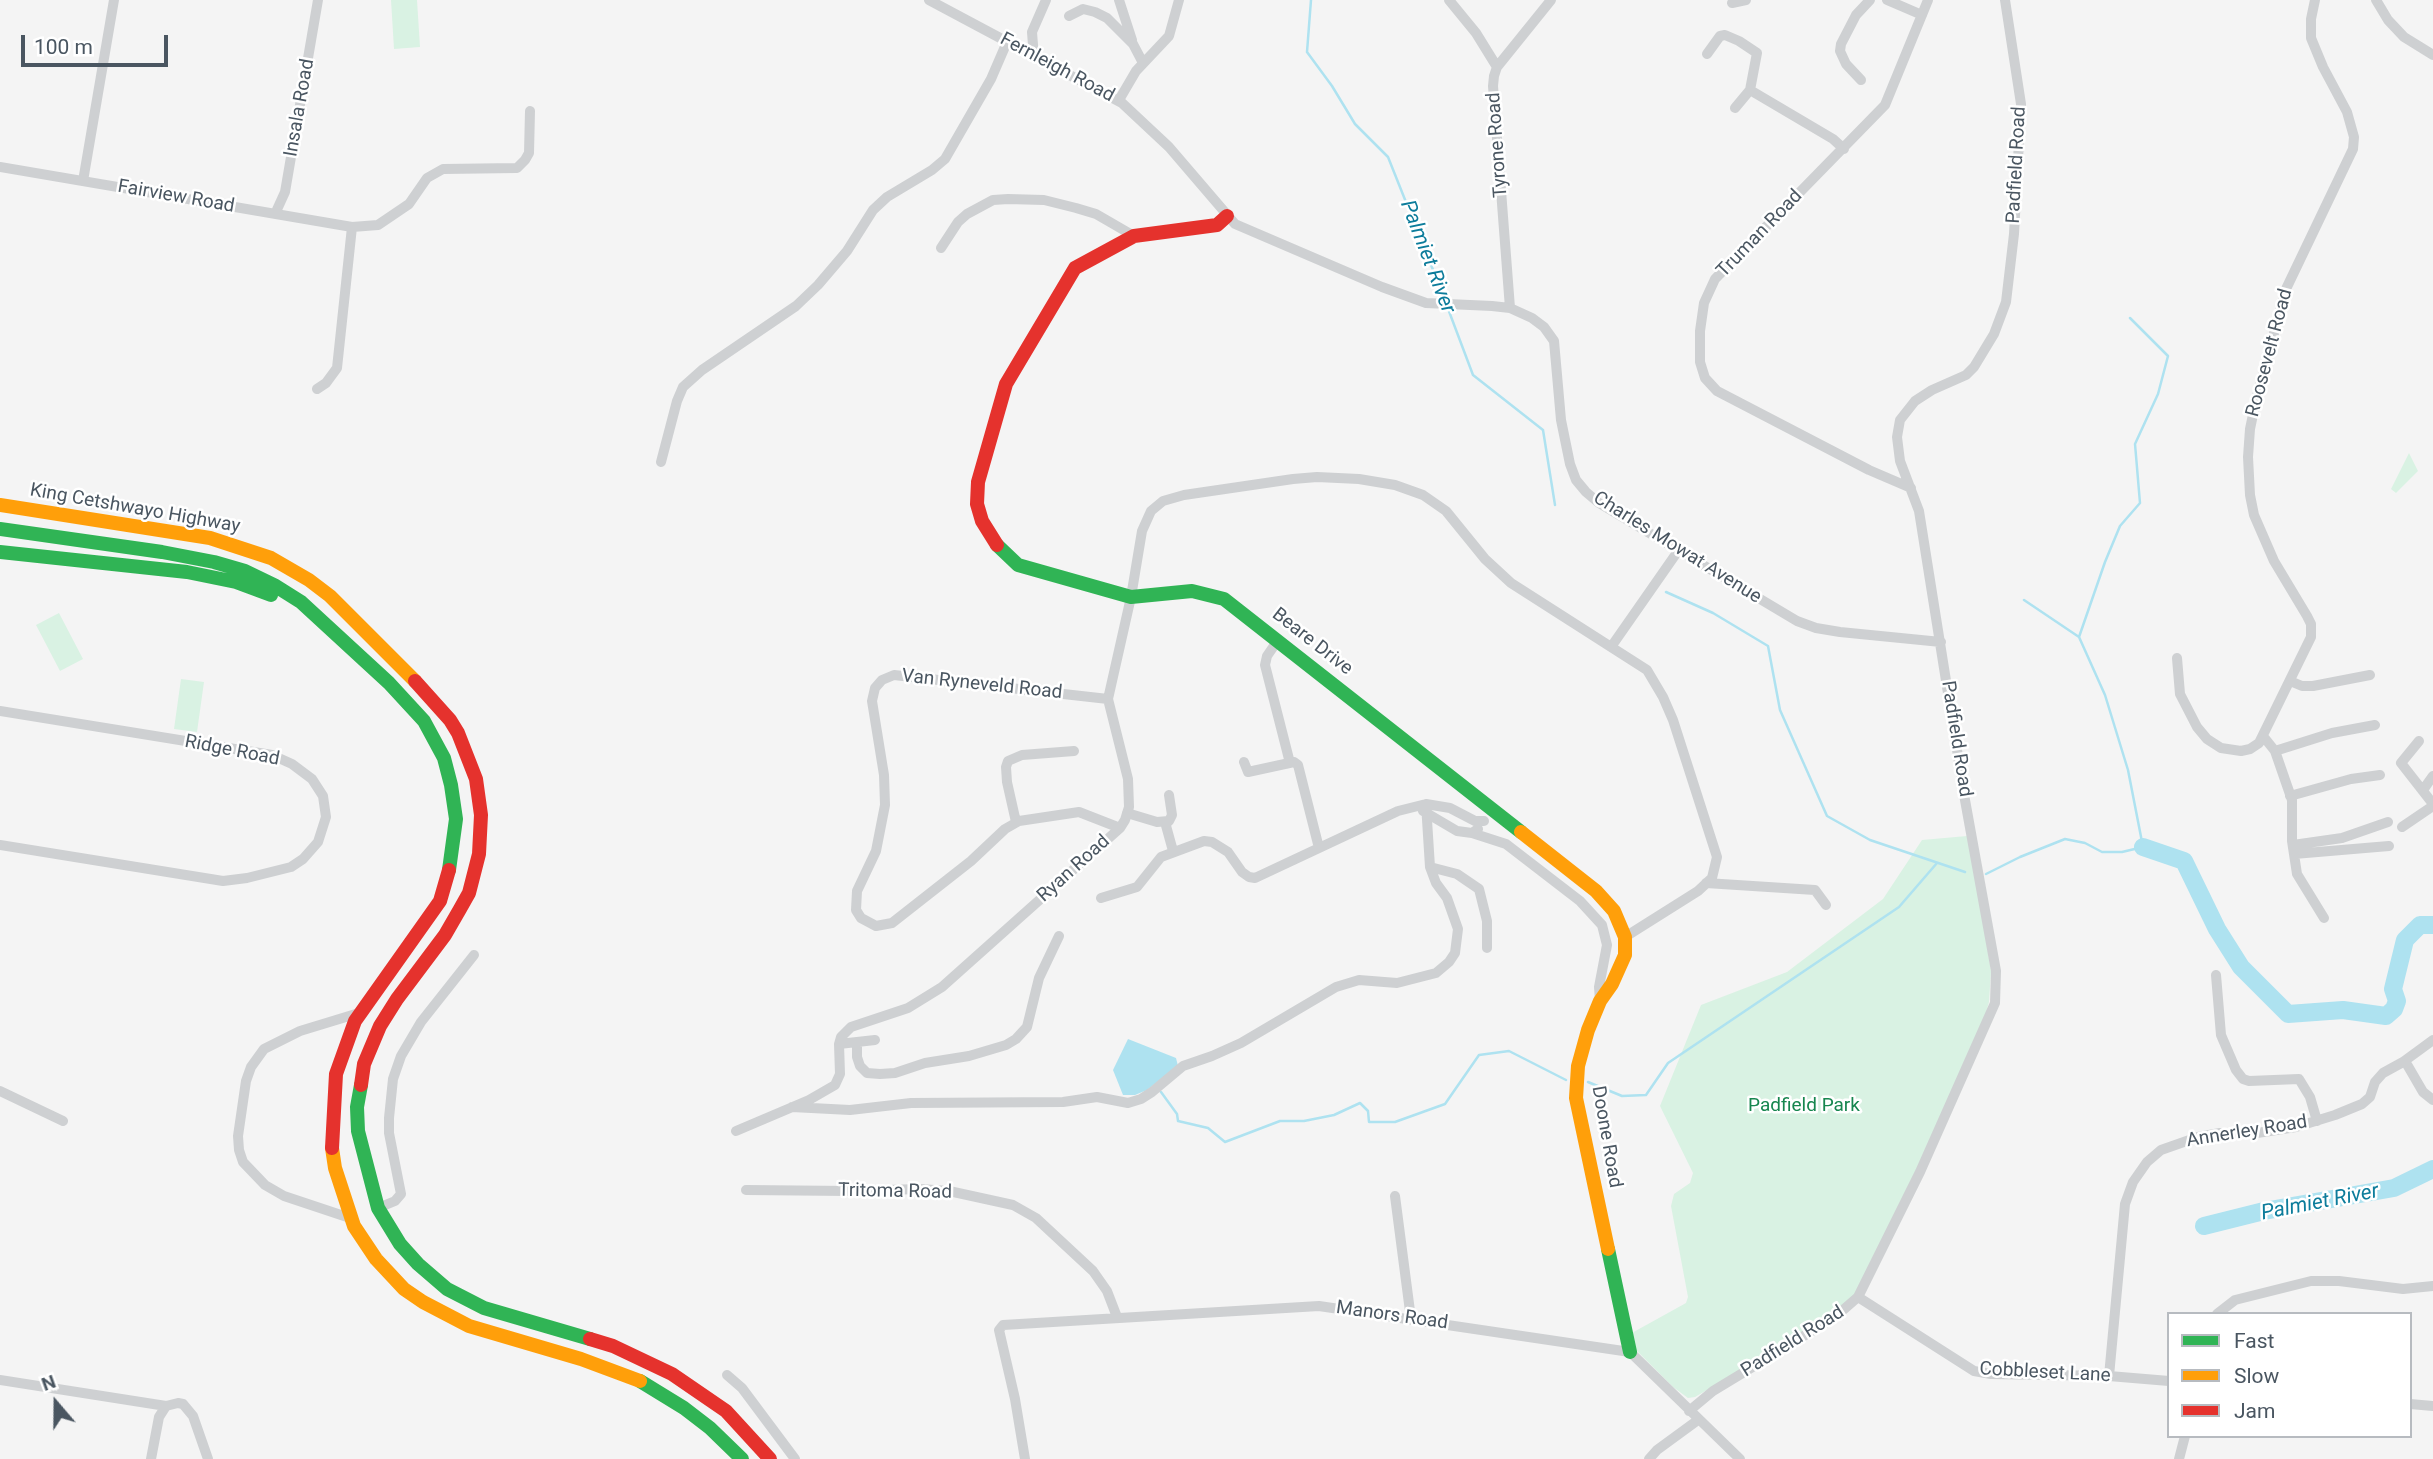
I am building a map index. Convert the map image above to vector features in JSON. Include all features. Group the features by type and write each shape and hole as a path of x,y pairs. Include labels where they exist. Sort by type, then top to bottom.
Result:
{"main road":[{"path":"1131,597 1018,565 999,547 987,529 977,504 977,490 1006,384 1068,278 1082,263 1134,236 1217,225 1227,216"},
{"name":"King Cetshwayo Highway","path":"0,505 210,538 271,558 330,596 430,696 458,733 476,779 481,815 479,854 469,892 460,909 380,1026 364,1064 357,1107 359,1131 362,1153 378,1208 400,1244 447,1289 484,1308 613,1346 672,1374 726,1411 770,1459"},
{"name":"King Cetshwayo Highway","path":"0,529 162,552 245,571 301,602 389,683 425,721 444,758 456,819 452,862 440,901 360,1013 349,1034 336,1074 332,1115 335,1168 351,1218 362,1239 388,1273 404,1289 423,1302 469,1326 581,1359 634,1378 684,1408 710,1428 742,1459"},
{"path":"0,552 187,572 217,578 275,597 323,623"},
{"name":"Beare Drive","path":"1131,597 1175,591 1208,593 1234,606 1488,815 1596,891 1614,911 1625,937"},
{"name":"Doone Road","path":"1625,937 1625,955 1619,971 1600,1001 1578,1066 1576,1098 1630,1352"}],"street":[{"path":"83,181 114,0"},
{"name":"Insala Road","path":"275,214 285,192 318,0"},
{"name":"Fernleigh Road","path":"929,0 1034,58 1119,100 1162,140 1227,216"},
{"path":"1034,58 1032,32 1046,0"},
{"path":"1119,0 1133,44 1143,63"},
{"path":"1119,100 1143,63 1169,36 1179,0"},
{"path":"1449,0 1476,33 1497,67"},
{"name":"Tyrone Road","path":"1510,308 1493,86 1497,67 1551,0"},
{"path":"1732,3 1745,0"},
{"path":"1861,80 1846,64 1840,51 1856,15 1870,0"},
{"path":"1887,0 1922,15"},
{"name":"Truman Road","path":"1911,488 1878,475 1717,391 1705,378 1700,362 1704,303 1715,279 1885,105 1928,0"},
{"name":"Padfield Road","path":"1689,1410 1713,1391 1835,1317 1858,1297 1877,1263 1954,1097 1991,1015 1997,995 1996,971 1965,800 1919,511 1898,455 1897,437 1900,419 1909,406 1923,395 1970,372 1994,334 2006,302 2015,222 2021,104 2005,0"},
{"name":"Roosevelt Road","path":"2290,681 2311,631 2307,616 2274,561 2254,515 2249,495 2248,457 2256,400 2286,289 2354,149 2354,137 2347,112 2311,38 2315,0"},
{"path":"2376,0 2388,20 2404,37 2433,55"},
{"path":"1069,16 1083,9 1095,12 1107,18 1133,44"},
{"path":"1707,54 1720,36 1725,35 1755,50 1757,59 1750,90 1735,108"},
{"path":"661,462 683,387 702,370 796,306 818,285 846,251 873,209 945,159 991,79 1007,42"},
{"path":"1750,90 1833,139 1844,149"},
{"path":"317,389 326,383 337,368 352,227 379,225 409,204 428,178 443,169 517,167 529,153 530,111"},
{"name":"Fairview Road","path":"0,167 352,227"},
{"path":"941,248 958,222 967,214 993,200 1008,199 1044,200 1076,208 1096,214 1134,236"},
{"name":"Charles Mowat Avenue","path":"1227,216 1235,224 1381,287 1426,303 1510,308 1532,318 1544,327 1554,341 1565,448 1576,480 1599,503 1783,613 1816,628 1941,642"},
{"path":"1131,597 1145,522 1163,501 1184,495 1317,477 1359,479 1395,485 1412,490 1436,503 1446,511 1485,559 1511,583 1647,670 1673,720 1715,846 1716,867 1712,878 1698,891 1625,937"},
{"path":"1611,647 1678,551"},
{"name":"Ryan Road","path":"839,1044 841,1037 851,1027 908,1008 942,987 1120,828 1127,813 1128,779 1108,699 1131,597"},
{"path":"1278,640 1265,664 1290,763"},
{"path":"2178,658 2182,701 2197,727 2221,748 2233,751 2254,748 2263,736 2290,681 2313,686 2370,675"},
{"name":"Van Ryneveld Road","path":"1016,822 892,923 876,926 861,918 856,910 857,891 876,851 885,805 884,775 872,701 878,683 894,675 1108,699"},
{"name":"Ridge Road","path":"0,711 272,755 292,764 312,779 321,789 326,806 322,833 303,859 291,867 223,881 0,845"},
{"path":"2274,751 2332,733 2375,725"},
{"path":"2263,736 2274,751 2290,796 2297,874 2324,918"},
{"path":"2402,827 2433,805 2401,763 2419,741"},
{"path":"1074,751 1022,755 1008,761 1007,782 1016,822 1079,812 1120,828"},
{"path":"1244,762 1248,772 1290,763 1296,763 1300,767 1319,848"},
{"path":"2290,796 2351,779 2381,775"},
{"path":"2423,790 2433,776"},
{"path":"1127,813 1166,822 1172,815 1169,795"},
{"path":"1423,808 1457,831 1506,844 1580,901 1602,925 1607,944 1599,987 1600,1001"},
{"path":"792,1107 850,1110 911,1103 1063,1102 1097,1097 1128,1103 1141,1100 1182,1066 1241,1044 1336,987 1359,981 1397,983 1423,978 1444,968 1455,953 1458,929 1447,898 1436,883 1430,867 1423,808"},
{"path":"1101,898 1138,887 1157,860 1173,851 1204,841 1212,842 1232,855 1245,875 1255,878 1380,817 1423,808 1450,808 1475,821 1488,815"},
{"path":"1472,833 1488,815"},
{"path":"1166,822 1173,851"},
{"path":"2293,850 2342,838 2388,822"},
{"path":"2293,850 2389,846"},
{"path":"1430,867 1457,874 1479,889 1487,921 1487,948"},
{"path":"1706,883 1815,890 1826,905"},
{"path":"857,1043 860,1066 867,1073 880,1074 969,1056 1006,1045 1027,1027 1039,978 1059,936"},
{"path":"378,1208 395,1201 401,1194 389,1133 393,1079 401,1056 421,1023 474,955"},
{"path":"2216,975 2221,1035 2236,1070 2243,1079 2249,1081 2299,1079 2310,1097 2317,1121"},
{"path":"351,1218 329,1213 284,1196 265,1185 243,1162 238,1136 246,1081 251,1067 264,1049 292,1034 360,1013"},
{"path":"736,1131 835,1085 841,1074 839,1044 875,1040"},
{"path":"2433,1040 2405,1061 2423,1092 2433,1100"},
{"name":"Annerley Road","path":"2109,1376 2125,1203 2133,1182 2147,1162 2161,1150 2197,1137 2220,1133 2257,1133 2317,1121 2362,1104 2370,1097 2378,1078 2405,1061"},
{"path":"0,1091 62,1121"},
{"name":"Tritoma Road","path":"746,1190 919,1189 949,1191 1013,1205 1036,1217 1093,1271 1107,1291 1117,1317"},
{"path":"1395,1196 1411,1319"},
{"path":"2220,1312 2235,1300 2311,1281 2331,1280 2403,1289 2433,1286"},
{"name":"Cobbleset Lane","path":"1858,1297 1974,1371 1991,1374 2109,1376 2167,1381"},
{"name":"Manors Road","path":"1025,1459 1000,1327 1013,1324 1319,1306 1630,1352"},
{"path":"1630,1352 1740,1459"},
{"path":"727,1375 742,1388 795,1459"},
{"path":"0,1380 166,1406 181,1404 193,1416 208,1459"},
{"path":"2412,1404 2433,1406"},
{"path":"151,1459 159,1417 166,1406"},
{"path":"1649,1459 1698,1420"},
{"path":"2179,1459 2184,1438"}],"green space":[{"path":"391,0 417,0 420,47 394,49"},
{"path":"2409,453 2418,471 2396,493 2391,489"},
{"path":"59,613 83,659 60,671 36,625"},
{"path":"181,679 204,682 197,732 174,729"},
{"name":"Padfield Park","path":"1967,836 1972,850 1991,971 1989,1002 1982,1028 1867,1276 1843,1311 1695,1397 1688,1398 1673,1387 1634,1348 1630,1334 1686,1303 1688,1297 1671,1206 1674,1194 1690,1183 1693,1173 1660,1106 1701,1005 1787,972 1883,899 1922,840"}],"water":[{"path":"1128,1039 1176,1058 1178,1066 1147,1090 1135,1095 1123,1095 1113,1070"}],"waterway":[{"name":"Palmiet River","path":"1311,0 1307,52 1355,124 1388,157 1445,300"},
{"name":"Palmiet River","path":"1447,306 1473,375 1543,430 1555,505"},
{"path":"1986,874 2065,839 2085,843 2102,852 2122,852 2143,847 2128,770 2105,695 2079,637 2120,526 2140,503 2135,444 2158,394 2168,356 2130,318"},
{"name":"Palmiet River","path":"1666,592 1713,613 1768,646 1780,710 1827,816 1870,840 1965,872"},
{"path":"2024,600 2079,637"},
{"name":"Palmiet River","path":"2143,847 2184,861 2217,929 2241,967 2288,1014 2343,1010 2386,1016 2394,1009 2397,1001 2393,989 2405,940 2420,925 2433,925"},
{"path":"1588,1082 1622,1096 1646,1095 1668,1063 1899,907 1937,863"},
{"path":"1161,1092 1177,1114 1178,1121 1208,1128 1225,1142 1280,1121 1304,1121 1334,1115 1360,1103 1368,1111 1369,1122 1395,1122 1445,1104 1479,1055 1509,1051 1566,1080"},
{"name":"Palmiet River","path":"2204,1226 2264,1211 2394,1188 2433,1169"}],"traffic: fast":[{"path":"0,529 214,562 245,571 301,602 389,683 424,721 444,758 451,785 456,819 449,870"},
{"path":"997,545 1018,565 1131,597 1192,591 1224,599 1521,832"},
{"path":"0,552 187,572 236,582 271,595"},
{"path":"361,1085 357,1107 358,1131 378,1208 400,1244 418,1264 447,1289 484,1308 590,1339"},
{"path":"1608,1249 1630,1352"},
{"path":"640,1381 684,1408 710,1428 742,1459"}],"traffic: slow":[{"path":"0,505 210,538 271,558 330,596 415,681"},
{"path":"1521,832 1596,891 1614,911 1625,937 1625,955 1588,1030 1578,1066 1576,1098 1608,1249"},
{"path":"332,1148 335,1168 354,1226 376,1259 404,1289 469,1326 581,1359 640,1381"}],"traffic: jam":[{"path":"997,545 982,521 977,504 978,482 1006,384 1075,268 1134,236 1217,225 1227,216"},
{"path":"361,1085 364,1064 380,1026 445,935 460,909 469,893 479,854 481,815 476,779 450,720 415,681"},
{"path":"332,1148 336,1074 355,1021 440,901 449,870"},
{"path":"590,1339 613,1346 672,1374 726,1411 770,1459"}]}
